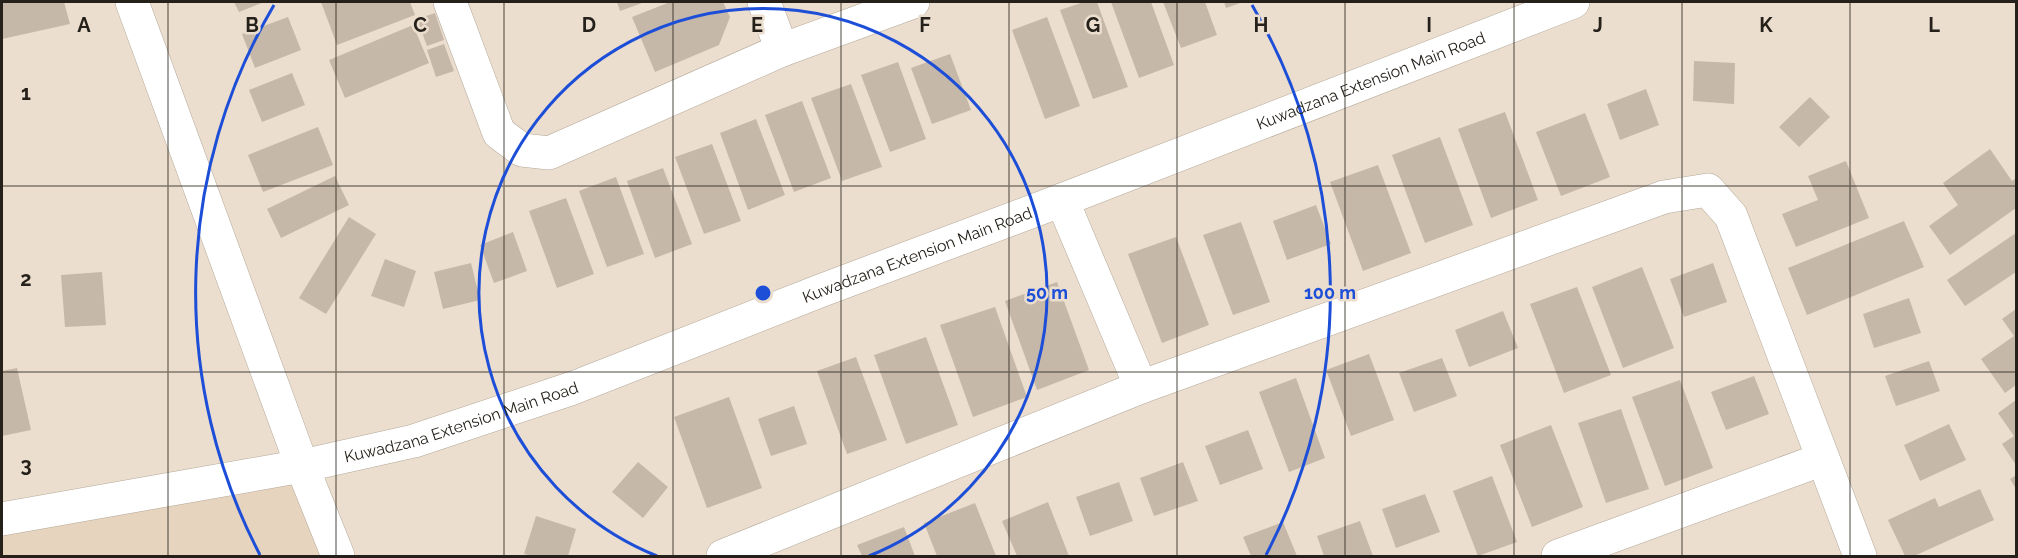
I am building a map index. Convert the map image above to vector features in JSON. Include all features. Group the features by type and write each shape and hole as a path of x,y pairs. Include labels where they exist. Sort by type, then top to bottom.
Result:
{"street":[{"path":"132,2 302,466 338,556"},
{"path":"450,2 499,133 522,150 549,153 782,50 913,2"},
{"path":"764,2 782,50"},
{"name":"Kuwadzana Extension Main Road","path":"2,519 302,466 414,441 573,388 1573,2"},
{"path":"723,556 1140,387 1664,197 1708,190 1731,216 1860,556"},
{"path":"1062,200 1140,387"},
{"path":"1558,556 1823,459"}],"shaded area":[{"path":"296,471 329,556 2,556 2,529"}],"building":[{"path":"2,2 64,2 70,24 2,39"},
{"path":"234,2 264,2 239,12"},
{"path":"321,2 410,2 415,15 337,45"},
{"path":"617,2 645,2 620,11"},
{"path":"670,2 723,2 730,17 719,45 655,72 632,17"},
{"path":"1084,2 1097,2 1128,87 1093,99 1060,10"},
{"path":"1111,2 1151,2 1174,65 1139,78"},
{"path":"1163,2 1205,2 1217,35 1181,48"},
{"path":"1224,2 1243,2 1226,8"},
{"path":"435,13 444,40 427,46 417,19"},
{"path":"288,17 301,50 255,68 242,34"},
{"path":"1047,17 1080,106 1045,119 1012,30"},
{"path":"413,25 429,63 345,98 329,60"},
{"path":"444,44 454,71 436,77 427,50"},
{"path":"950,54 971,110 932,124 911,68"},
{"path":"1694,61 1735,63 1734,104 1693,101"},
{"path":"898,62 926,139 890,152 861,75"},
{"path":"292,73 305,105 262,122 249,90"},
{"path":"851,84 882,167 842,181 811,98"},
{"path":"1646,89 1659,125 1620,140 1607,104"},
{"path":"1810,97 1830,117 1799,147 1779,127"},
{"path":"802,101 831,178 794,192 765,115"},
{"path":"1505,112 1538,200 1491,218 1458,129"},
{"path":"1585,113 1610,177 1561,196 1536,132"},
{"path":"756,119 785,195 748,210 720,133"},
{"path":"318,127 333,165 263,192 248,155"},
{"path":"1440,137 1473,225 1425,243 1392,155"},
{"path":"712,144 741,221 704,234 675,157"},
{"path":"1990,149 2012,181 2016,178 2016,208 1950,255 1929,226 1958,205 1943,183"},
{"path":"1846,161 1869,218 1796,247 1782,214 1818,200 1808,176"},
{"path":"1378,165 1411,253 1363,271 1330,182"},
{"path":"663,168 692,244 655,258 627,181"},
{"path":"335,176 349,205 281,238 267,209"},
{"path":"616,177 644,254 607,267 579,191"},
{"path":"566,198 594,274 557,288 529,211"},
{"path":"1316,205 1331,244 1287,260 1273,221"},
{"path":"349,217 376,234 326,314 299,298"},
{"path":"1904,221 1924,267 1807,315 1788,268"},
{"path":"1241,222 1270,302 1233,315 1203,235"},
{"path":"513,232 527,271 494,283 480,245"},
{"path":"2016,233 2016,272 1965,306 1947,280"},
{"path":"1176,237 1209,325 1162,343 1128,254"},
{"path":"385,259 416,271 404,307 371,296"},
{"path":"471,263 480,300 443,309 434,272"},
{"path":"1713,263 1727,302 1684,317 1670,279"},
{"path":"1642,267 1674,348 1623,368 1592,287"},
{"path":"102,272 106,325 65,327 61,275"},
{"path":"1057,282 1089,370 1037,390 1005,301"},
{"path":"1577,287 1611,375 1564,393 1530,304"},
{"path":"1909,298 1921,333 1874,348 1863,314"},
{"path":"995,307 1027,397 973,417 940,325"},
{"path":"2016,309 2016,385 2005,393 1981,359 2014,336 2002,319"},
{"path":"1503,311 1518,348 1469,367 1455,330"},
{"path":"926,337 958,425 906,444 874,355"},
{"path":"1369,354 1394,420 1351,436 1326,370"},
{"path":"856,357 887,440 847,454 817,371"},
{"path":"1442,358 1457,396 1414,412 1399,373"},
{"path":"1929,361 1940,391 1896,406 1885,376"},
{"path":"17,368 31,430 2,436 2,371"},
{"path":"1754,376 1769,414 1726,430 1711,392"},
{"path":"1296,378 1325,458 1289,472 1259,392"},
{"path":"1680,380 1713,468 1665,486 1632,397"},
{"path":"729,397 762,488 707,508 674,417"},
{"path":"2016,400 2016,465 2002,444 2014,436 1998,413"},
{"path":"794,406 807,444 771,456 758,419"},
{"path":"1621,409 1649,489 1606,503 1578,423"},
{"path":"1949,424 1966,460 1920,481 1904,445"},
{"path":"1551,425 1583,507 1532,527 1500,445"},
{"path":"1248,430 1263,469 1220,485 1205,446"},
{"path":"638,462 668,487 643,518 612,492"},
{"path":"1183,462 1198,501 1154,516 1140,478"},
{"path":"2016,475 2016,489 2010,479"},
{"path":"1492,476 1517,542 1478,556 1453,491"},
{"path":"1119,482 1133,521 1090,536 1076,497"},
{"path":"1980,489 1994,520 1914,556 1905,556 1888,520 1935,498 1939,507"},
{"path":"1425,494 1440,532 1396,548 1382,509"},
{"path":"1048,502 1069,556 1017,556 1002,521"},
{"path":"975,503 996,556 937,556 924,523"},
{"path":"536,516 576,529 568,556 524,554"},
{"path":"1360,521 1373,556 1324,556 1317,536"},
{"path":"1283,522 1297,556 1251,556 1243,537"},
{"path":"904,527 915,556 862,556 857,545"}]}
